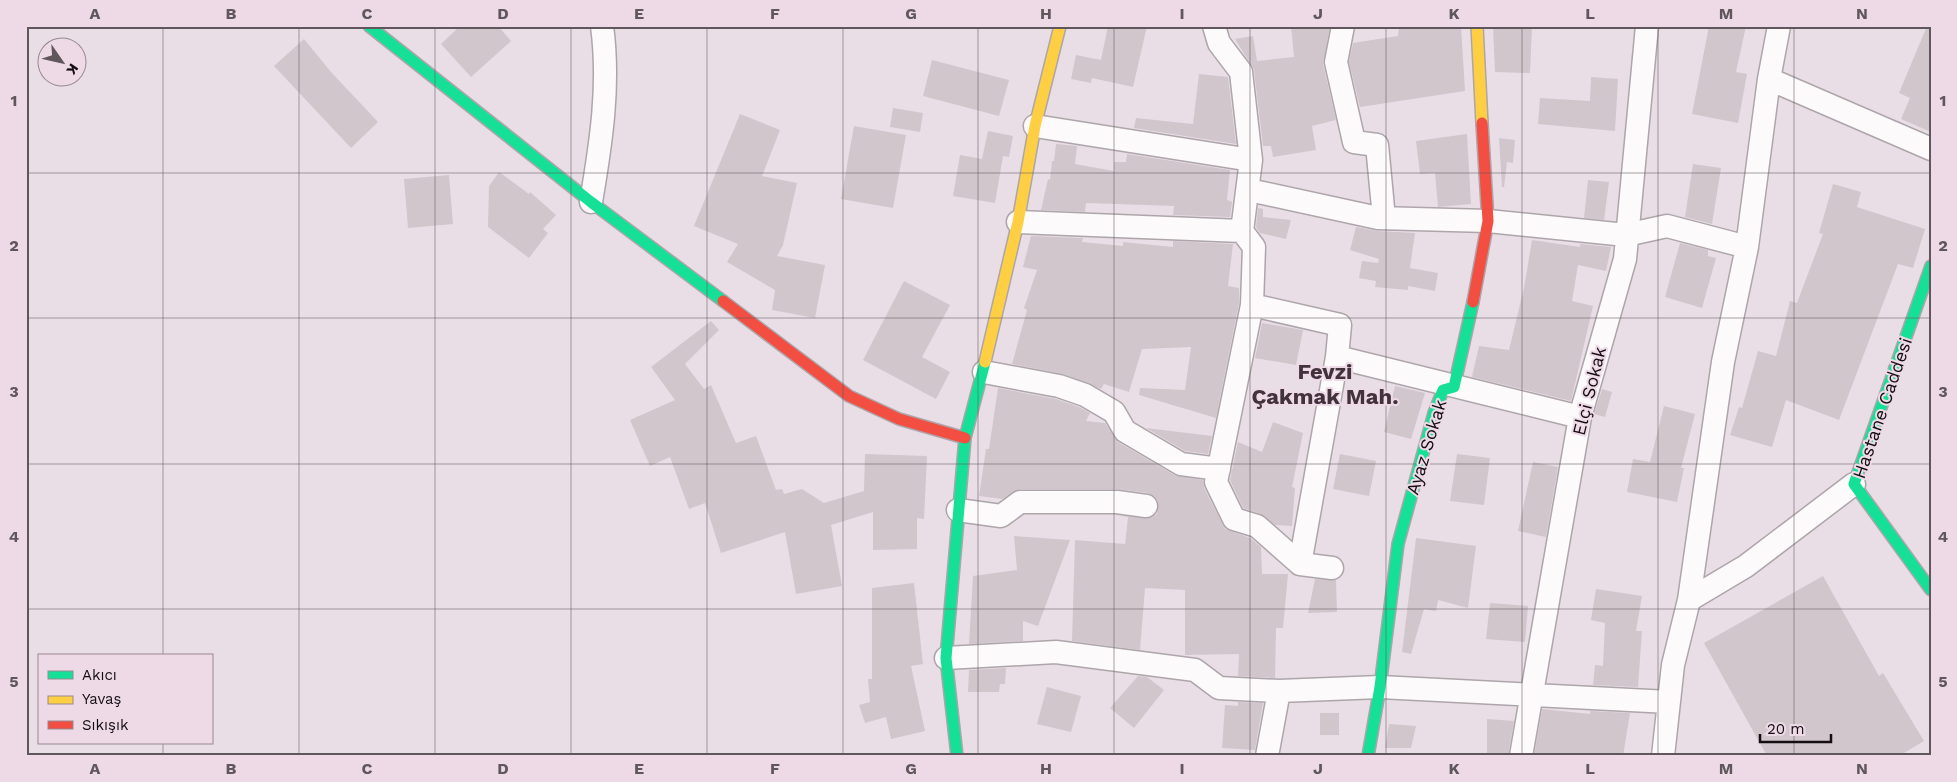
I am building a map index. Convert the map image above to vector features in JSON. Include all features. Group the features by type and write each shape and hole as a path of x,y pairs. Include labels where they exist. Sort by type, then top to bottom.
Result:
{"street":[{"path":"369,26 590,202 848,396 899,419 965,438"},
{"path":"590,202 600,152 607,62 602,26"},
{"path":"957,756 946,658 965,438 984,372 986,350 1018,222 1035,126 1060,26"},
{"path":"1214,26 1219,43 1242,72 1251,160 1249,190 1242,231 1254,247 1252,305 1216,482 1234,519 1257,526 1300,564 1332,568"},
{"path":"1343,26 1336,62 1354,142 1377,145 1384,218"},
{"name":"Ayaz Sokak","path":"1368,756 1380,687 1398,544 1442,390 1454,387 1480,272 1488,221 1477,26"},
{"name":"Elçi Sokak","path":"1521,756 1580,417 1625,259 1647,26"},
{"path":"1664,756 1673,665 1689,600 1723,362 1747,247 1769,79 1778,26"},
{"path":"1769,79 1931,149"},
{"path":"1035,126 1251,160"},
{"path":"1249,190 1384,218 1488,221 1626,235 1667,226 1747,247"},
{"path":"1018,222 1242,231"},
{"name":"Hastane Caddesi","path":"1931,266 1854,484 1931,590"},
{"path":"1252,305 1340,325 1337,357 1300,564"},
{"path":"1337,357 1580,417"},
{"path":"984,372 1059,386 1085,395 1114,412 1125,431 1181,464 1219,469"},
{"path":"1689,600 1746,566 1854,484"},
{"path":"958,510 1001,516 1020,502 1117,502 1146,506"},
{"path":"946,658 1056,652 1195,670 1219,688 1280,691 1380,687 1532,693 1669,702"},
{"path":"1267,756 1280,691"}],"building":[{"path":"460,26 498,26 511,41 471,77 441,44"},
{"path":"1108,26 1147,26 1133,87 1092,78 1091,83 1071,79 1076,55 1101,60"},
{"path":"1291,26 1330,26 1323,64 1336,120 1312,126 1316,150 1273,157 1271,146 1263,146 1254,70 1235,39 1253,36 1257,61 1294,57"},
{"path":"1399,26 1461,26 1465,91 1360,107 1349,62 1353,43 1398,36"},
{"path":"1493,26 1532,26 1530,73 1495,72"},
{"path":"1709,26 1746,26 1736,72 1747,74 1738,123 1692,114"},
{"path":"1927,26 1931,26 1931,132 1901,119 1910,98 1899,93"},
{"path":"304,39 331,72 378,122 351,148 274,66"},
{"path":"932,60 1009,80 999,116 923,96"},
{"path":"1199,74 1228,77 1236,144 1134,128 1136,118 1193,124"},
{"path":"1591,77 1618,79 1615,131 1538,124 1540,98 1590,101"},
{"path":"893,108 923,113 920,132 890,127"},
{"path":"740,114 780,130 762,176 797,183 783,245 777,256 825,265 815,318 772,310 775,290 727,262 738,244 694,226"},
{"path":"854,126 906,135 893,208 841,199"},
{"path":"988,131 1013,136 1009,157 1003,156 995,203 953,196 960,155 982,159"},
{"path":"1467,134 1471,204 1438,207 1435,173 1420,174 1416,141"},
{"path":"1499,138 1515,140 1513,163 1507,162 1504,187 1502,187"},
{"path":"1056,144 1077,146 1075,164 1114,171 1114,162 1126,162 1127,154 1230,170 1227,200 1232,202 1230,217 1173,215 1174,206 1086,203 1085,212 1041,210 1048,179 1050,180"},
{"path":"1693,164 1721,168 1712,224 1685,217"},
{"path":"499,172 529,194 530,192 556,215 543,229 548,233 529,258 488,227 489,186"},
{"path":"449,175 453,224 408,228 404,179"},
{"path":"1588,180 1609,182 1604,220 1584,218"},
{"path":"1833,184 1861,192 1857,207 1925,229 1913,268 1898,264 1839,420 1786,400 1772,447 1730,435 1739,407 1742,408 1758,351 1776,356 1790,301 1797,303 1823,234 1819,233"},
{"path":"1258,208 1263,209 1263,217 1291,220 1286,239 1260,233 1256,227"},
{"path":"1356,227 1377,231 1415,233 1410,268 1438,273 1435,291 1408,286 1408,290 1375,287 1376,281 1359,278 1362,261 1378,263 1379,259 1350,250"},
{"path":"1031,236 1083,238 1082,242 1123,246 1123,242 1173,247 1173,241 1233,244 1228,286 1239,288 1239,303 1216,418 1139,395 1140,388 1185,390 1191,347 1142,349 1129,392 1104,384 1101,389 1063,374 1012,364 1027,310 1024,308 1037,270 1023,267"},
{"path":"1532,240 1580,247 1580,244 1611,247 1606,271 1578,265 1572,301 1593,306 1571,401 1472,377 1479,346 1509,350 1524,288"},
{"path":"1680,243 1708,250 1708,256 1716,258 1702,308 1665,297"},
{"path":"904,281 950,305 922,357 950,372 936,399 863,360"},
{"path":"711,321 719,330 685,364 704,389 711,385 736,443 756,436 776,490 782,489 784,494 802,489 824,503 864,491 865,454 927,456 924,519 917,518 917,549 873,550 873,512 831,525 842,586 796,594 785,532 721,553 705,503 689,509 670,457 650,466 630,420 675,400 651,367"},
{"path":"1262,323 1303,330 1296,365 1255,358"},
{"path":"1395,386 1425,393 1411,439 1384,432"},
{"path":"998,388 1056,399 1079,407 1090,413 1086,421 1105,423 1118,442 1174,475 1203,480 1204,488 1225,529 1250,538 1261,547 1262,574 1288,574 1283,628 1276,628 1275,678 1238,676 1239,654 1185,655 1185,590 1145,588 1140,650 1072,641 1075,540 1125,544 1128,517 1113,515 1150,518 1157,514 1158,502 1154,496 1148,493 1117,489 1020,489 1002,499 979,496 986,449 989,449"},
{"path":"1602,389 1612,392 1605,417 1594,414"},
{"path":"1664,406 1695,414 1681,468 1684,468 1677,502 1627,492 1633,459 1650,462"},
{"path":"1273,422 1303,433 1292,487 1295,488 1292,526 1275,525 1261,514 1243,508 1230,480 1238,442 1262,452"},
{"path":"1146,428 1212,436 1208,454 1185,451"},
{"path":"1340,454 1376,461 1369,496 1333,489"},
{"path":"1457,454 1490,458 1484,505 1450,501"},
{"path":"1533,462 1558,467 1546,537 1518,531"},
{"path":"1014,536 1070,540 1038,626 1023,621 1023,641 969,644 973,576 1017,570"},
{"path":"1416,538 1476,546 1468,608 1438,600 1436,611 1424,609 1411,654 1402,652"},
{"path":"1823,576 1879,676 1883,673 1924,741 1899,756 1767,756 1704,643"},
{"path":"1315,579 1336,580 1337,612 1308,613"},
{"path":"914,583 923,664 911,666 925,731 891,739 886,717 865,723 859,705 870,702 868,679 872,679 872,588"},
{"path":"1596,589 1642,596 1636,631 1642,631 1638,687 1593,685 1595,665 1603,666 1605,623 1591,620"},
{"path":"1490,603 1528,606 1525,642 1486,639"},
{"path":"1006,668 1005,684 1000,684 999,692 968,692 969,670"},
{"path":"1138,676 1147,677 1164,690 1134,728 1110,708"},
{"path":"1047,687 1081,696 1071,732 1037,724"},
{"path":"1238,702 1263,703 1255,750 1222,748 1225,705 1238,706"},
{"path":"1542,709 1590,714 1590,711 1630,713 1623,756 1534,756"},
{"path":"1320,713 1339,713 1339,735 1320,735"},
{"path":"1487,719 1514,721 1508,756 1487,756"},
{"path":"1389,724 1416,726 1411,748 1385,748"}],"traffic: fast":[{"path":"369,26 591,202 723,301"},
{"path":"1931,266 1854,484 1931,590"},
{"path":"1368,756 1380,687 1398,544 1434,413 1443,390 1454,387 1473,302"},
{"path":"957,756 946,658 965,438 985,362"}],"traffic: slow":[{"path":"985,362 1018,222 1035,126 1060,26"},
{"path":"1477,26 1482,123"}],"traffic: jam":[{"path":"1473,302 1488,221 1482,123"},
{"path":"723,301 849,396 899,419 965,438"}],"district":[{"name":"Fevzi Çakmak Mah.","path":"1325,384"}]}
